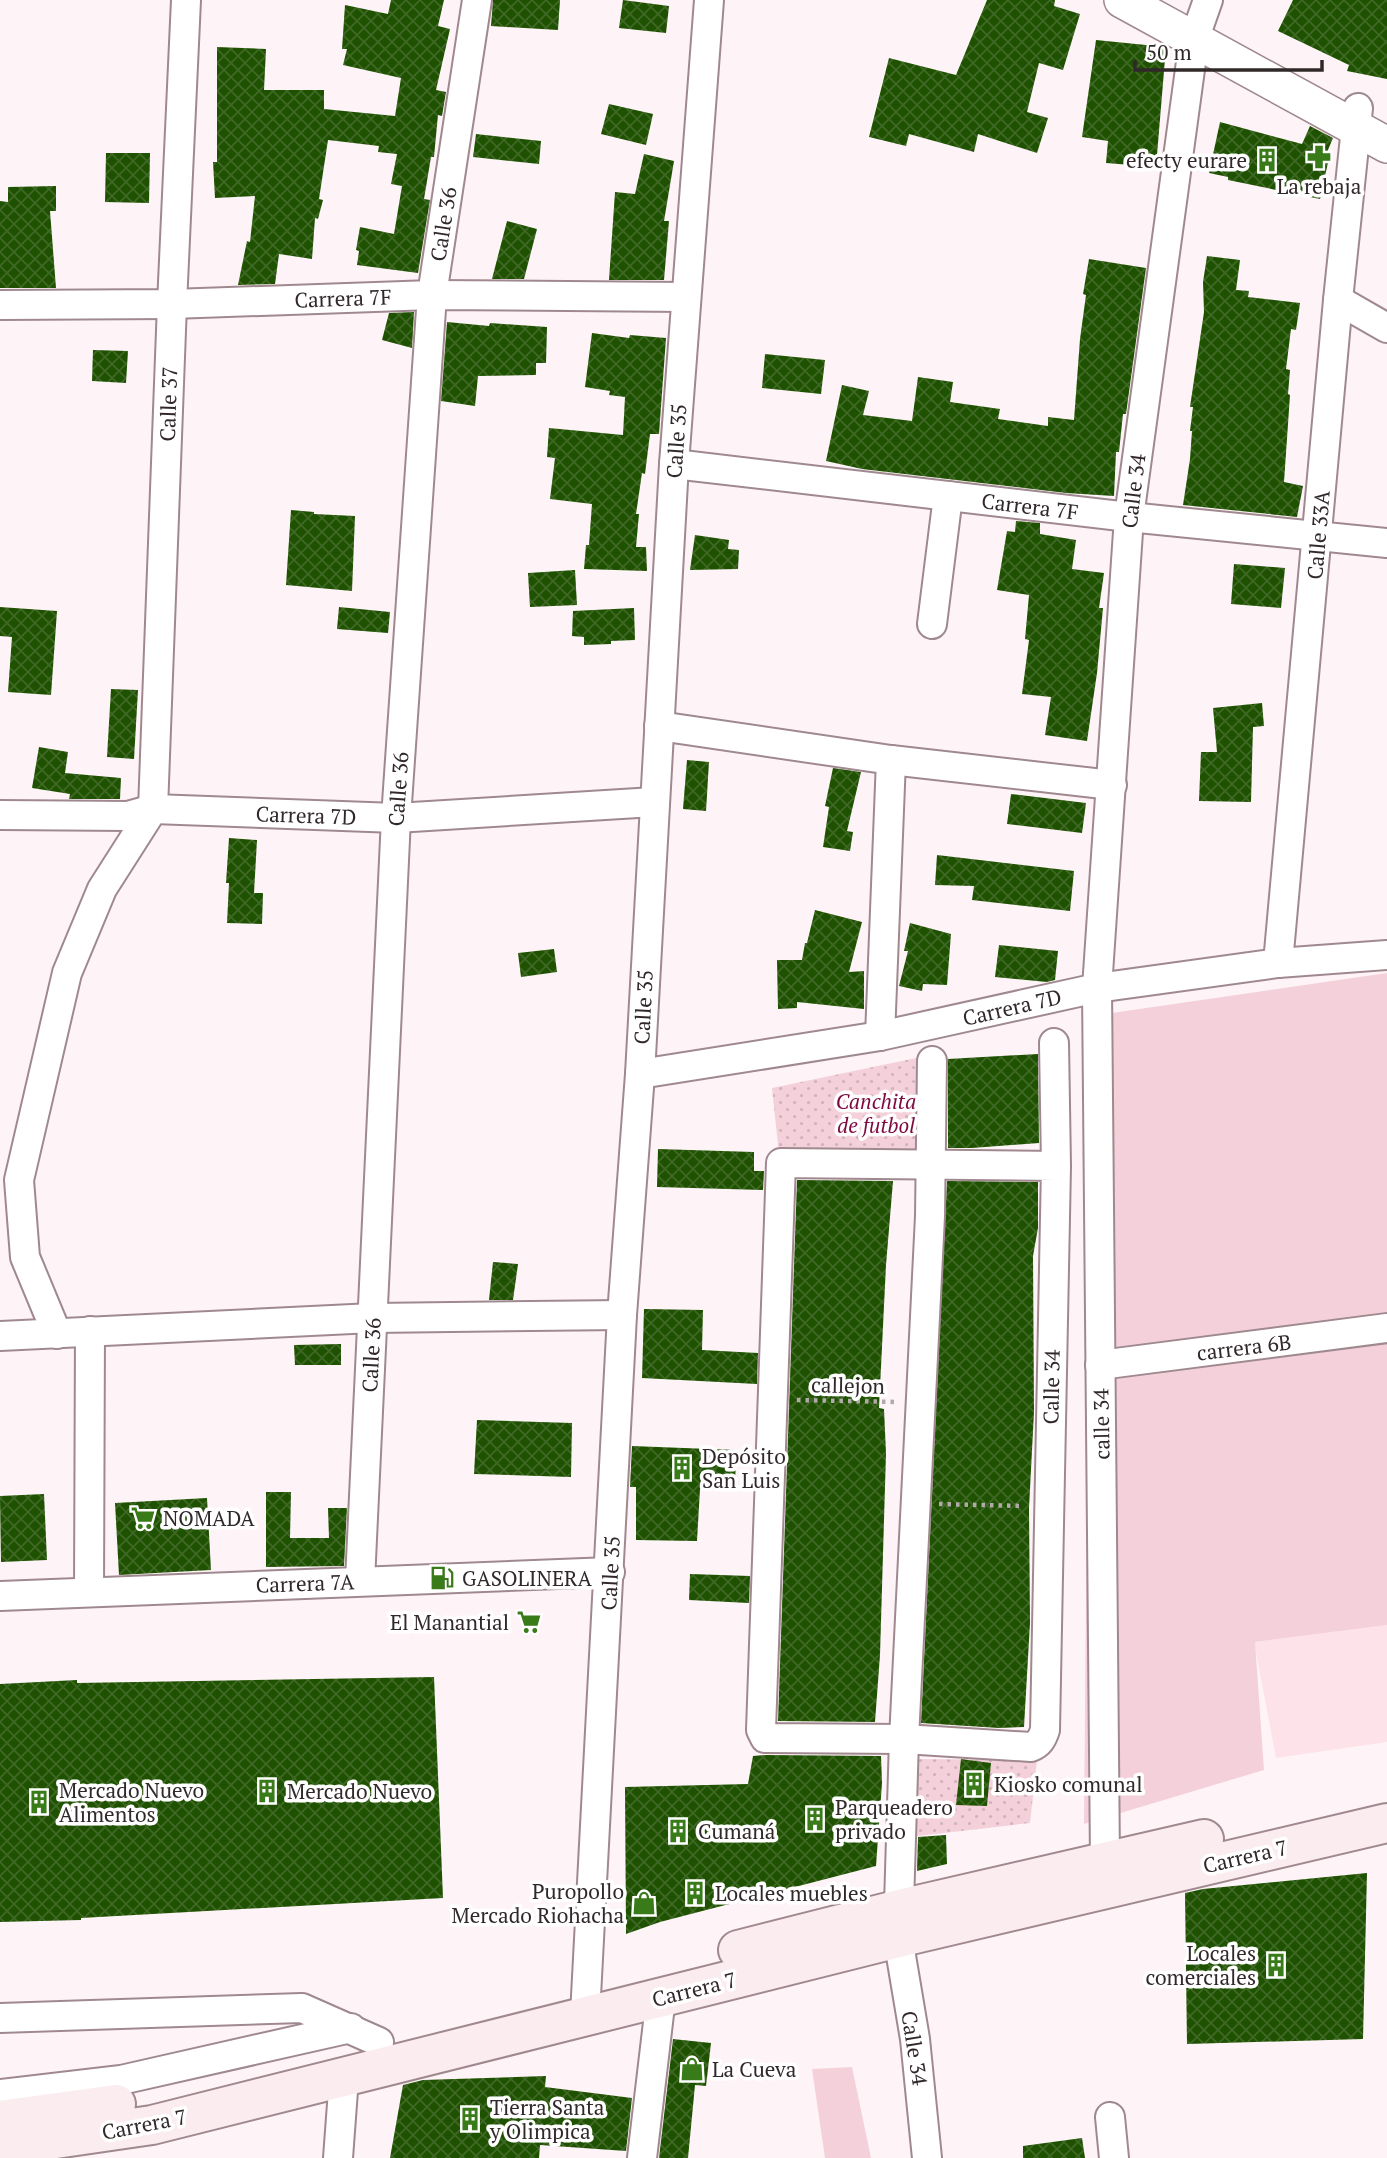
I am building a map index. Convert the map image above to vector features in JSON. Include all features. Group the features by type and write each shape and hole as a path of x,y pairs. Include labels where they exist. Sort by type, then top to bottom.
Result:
{"main road":[{"name":"Carrera 7","path":"0,2120 156,2099 365,2035 586,2002 661,1997 1105,1861 1387,1798"},
{"name":"Carrera 7","path":"0,2147 152,2125 344,2077 586,2002 899,1923 1387,1823"}],"street":[{"name":"Calle 37","path":"153,809 186,0"},
{"name":"Calle 36","path":"360,1581 396,818 432,295 477,0"},
{"name":"Calle 35","path":"586,2002 622,1315 640,1074 674,464 709,0"},
{"path":"1122,0 1200,22"},
{"path":"1153,0 1200,22 1367,119 1387,145"},
{"name":"Calle 34","path":"1097,988 1129,517 1200,22"},
{"name":"Calle 33A","path":"1278,963 1338,300 1367,119"},
{"name":"Carrera 7F","path":"0,304 172,304 432,295 686,296"},
{"path":"1338,300 1387,328"},
{"name":"Carrera 7F","path":"674,464 1387,544"},
{"path":"932,624 948,496"},
{"path":"659,726 891,760 1112,785"},
{"path":"880,1037 891,760"},
{"name":"Carrera 7D","path":"0,816 128,816 153,809 396,818 654,802"},
{"path":"57,1334 25,1257 19,1180 67,973 102,889 153,809"},
{"name":"Carrera 7D","path":"640,1074 880,1037 1097,988 1278,963 1387,956"},
{"name":"calle 34","path":"1097,988 1105,1861"},
{"name":"Calle 34","path":"904,1739 1031,1747 1042,1738 1045,1730 1056,1166 1054,1043"},
{"path":"899,1923 904,1739 922,1402 932,1061"},
{"path":"904,1739 765,1738 761,1730 781,1163 1056,1166"},
{"path":"0,1336 373,1318 622,1315"},
{"name":"carrera 6B","path":"1100,1365 1387,1328"},
{"path":"89,1592 90,1331"},
{"name":"Carrera 7A","path":"0,1596 610,1572"},
{"name":"Calle 34","path":"899,1923 927,2158"},
{"path":"642,2158 661,1997"},
{"path":"0,2018 302,2007 365,2035"},
{"path":"0,2094 121,2080 365,2035"},
{"path":"322,2158 339,2147 344,2077"},
{"path":"1110,2117 1114,2158"}],"path":[{"name":"callejon","path":"774,1400 922,1402"},
{"path":"917,1504 1049,1506"}],"shaded area":[{"path":"1387,1625 1387,1742 1276,1758 1254,1642"}],"green space":[{"path":"1387,973 1387,1625 1255,1642 1264,1770 1084,1824 1091,1016"},
{"name":"Canchita de futbol","path":"921,1057 919,1157 779,1155 772,1088"},
{"path":"912,1759 1037,1760 1030,1823 909,1837"},
{"path":"852,2067 871,2158 825,2158 812,2069"}],"building":[{"path":"391,0 444,0 438,26 450,29 436,90 446,92 442,116 438,115 434,157 431,157 424,199 430,200 418,273 357,265 359,251 356,250 360,227 394,234 402,186 391,184 397,154 378,152 379,146 328,140 319,199 323,200 318,219 315,218 312,259 279,254 275,284 238,285 247,241 250,242 255,196 215,198 213,162 217,162 217,47 266,49 264,90 324,90 324,109 395,116 401,78 343,65 347,49 342,49 345,5 388,14"},
{"path":"493,0 560,0 558,30 491,26"},
{"path":"623,0 669,6 666,33 619,28"},
{"path":"987,0 1055,0 1054,6 1080,14 1063,70 1039,63 1027,112 1048,118 1037,153 978,134 974,152 909,134 906,146 869,137 889,58 956,75"},
{"path":"1293,0 1387,0 1387,79 1347,71 1349,65 1278,31"},
{"path":"1096,40 1166,47 1156,167 1106,163 1108,141 1082,137"},
{"path":"609,104 653,114 646,145 601,134"},
{"path":"1220,122 1302,144 1310,126 1333,138 1325,157 1329,158 1320,199 1228,180 1228,177 1209,173"},
{"path":"476,134 541,141 539,164 473,157"},
{"path":"106,153 150,153 149,203 105,202"},
{"path":"644,154 674,161 664,221 669,221 664,280 609,280 615,192 635,194"},
{"path":"56,186 56,211 50,211 56,288 0,288 0,201 8,202 8,187"},
{"path":"507,221 537,229 524,279 492,279"},
{"path":"1207,256 1240,260 1236,290 1249,291 1248,297 1300,303 1296,330 1291,329 1286,369 1290,370 1290,395 1284,482 1303,486 1297,517 1183,505 1190,459 1193,407 1190,407 1204,312 1203,282"},
{"path":"1089,259 1146,268 1126,414 1123,414 1119,452 1116,452 1114,496 1066,493 862,469 826,461 842,385 869,391 863,415 912,421 918,377 953,382 950,402 1000,409 998,419 1048,426 1048,417 1074,420 1086,295 1083,294"},
{"path":"414,312 412,348 382,340 389,313"},
{"path":"447,322 547,327 546,363 536,363 536,375 478,376 475,406 441,401"},
{"path":"592,333 629,338 630,335 666,338 659,434 650,434 636,514 639,514 636,547 646,547 647,571 584,569 592,504 550,499 555,458 547,457 549,428 623,435 625,397 609,395 610,391 585,387"},
{"path":"93,350 128,351 126,383 92,381"},
{"path":"765,354 825,360 821,394 762,388"},
{"path":"291,510 355,516 352,591 286,585"},
{"path":"1016,521 1040,523 1040,534 1076,540 1072,569 1104,573 1099,608 1103,608 1097,673 1087,741 1045,735 1051,697 1022,694 1029,640 1025,639 1029,595 997,590 1007,531 1015,532"},
{"path":"695,535 729,540 728,549 739,550 738,569 690,570"},
{"path":"1234,564 1285,568 1281,608 1231,604"},
{"path":"575,570 577,605 530,607 528,573"},
{"path":"0,607 57,611 51,695 8,692 12,637 0,636"},
{"path":"339,607 390,612 388,633 337,629"},
{"path":"634,608 635,640 584,645 584,637 572,636 573,611"},
{"path":"111,689 138,690 134,759 107,757"},
{"path":"1262,703 1264,726 1253,727 1251,802 1199,801 1201,752 1217,752 1213,708"},
{"path":"39,747 68,752 65,773 121,778 120,799 69,799 70,794 32,788"},
{"path":"687,760 709,762 706,811 683,809"},
{"path":"833,768 861,772 847,831 853,832 850,851 823,847 829,807 825,806"},
{"path":"1011,794 1086,803 1082,833 1007,824"},
{"path":"229,838 257,840 254,893 263,893 262,924 227,923"},
{"path":"937,855 1074,871 1070,911 972,900 974,886 935,885"},
{"path":"815,910 862,922 849,972 864,971 864,1009 797,1002 797,1008 778,1009 777,960 802,960"},
{"path":"910,923 951,934 947,985 923,984 922,991 899,986 908,951 904,951"},
{"path":"999,945 1058,951 1055,980 1047,982 995,977"},
{"path":"554,949 557,972 521,977 518,953"},
{"path":"1038,1054 1039,1143 948,1148 948,1059"},
{"path":"658,1149 754,1152 754,1171 764,1171 763,1190 657,1187"},
{"path":"797,1180 893,1181 879,1408 884,1409 886,1453 880,1655 875,1722 778,1721"},
{"path":"947,1181 1038,1182 1038,1228 1033,1256 1034,1412 1029,1508 1030,1623 1024,1727 921,1723"},
{"path":"493,1262 518,1264 513,1300 489,1300"},
{"path":"644,1309 703,1310 702,1350 758,1353 757,1384 642,1378"},
{"path":"341,1344 341,1365 295,1365 294,1345"},
{"path":"477,1420 572,1423 571,1477 474,1474"},
{"path":"632,1446 736,1450 735,1490 700,1489 697,1541 636,1540 636,1487 630,1487"},
{"path":"266,1492 291,1492 290,1538 329,1538 328,1508 347,1508 344,1566 266,1567"},
{"path":"44,1494 47,1560 1,1562 0,1496"},
{"path":"207,1498 211,1570 119,1575 115,1503"},
{"path":"690,1574 750,1576 749,1603 689,1600"},
{"name":"Mercado Nuevo","path":"434,1677 443,1898 81,1920 0,1922 0,1684 77,1680 77,1683"},
{"path":"753,1756 881,1756 882,1783 876,1866 660,1922 626,1934 625,1787 748,1784"},
{"name":"Kiosko comunal","path":"961,1759 991,1763 987,1806 956,1805"},
{"path":"946,1835 947,1864 917,1871 918,1837"},
{"name":"Locales comerciales","path":"1367,1873 1363,2039 1187,2044 1185,1893"},
{"path":"673,2039 711,2043 706,2086 695,2085 688,2158 659,2158"},
{"name":"Tierra Santa y Olimpica","path":"546,2076 545,2087 632,2098 626,2151 540,2145 539,2158 390,2158 403,2085 423,2080"},
{"path":"1082,2138 1085,2158 1023,2158 1023,2146"}],"place":[{"name":"La rebaja","path":"1319,157"},
{"name":"efecty eurare","path":"1267,160"},
{"name":"Depósito San Luis","path":"682,1468"},
{"name":"NOMADA","path":"143,1518"},
{"name":"GASOLINERA","path":"442,1578"},
{"name":"El Manantial","path":"529,1622"},
{"name":"Kiosko comunal","path":"974,1784"},
{"name":"Mercado Nuevo","path":"267,1791"},
{"name":"Mercado Nuevo Alimentos","path":"39,1802"},
{"name":"Parqueadero privado","path":"815,1819"},
{"name":"Cumaná","path":"678,1831"},
{"name":"Locales muebles","path":"695,1893"},
{"name":"Puropollo Mercado Riohacha","path":"644,1903"},
{"name":"Locales comerciales","path":"1276,1965"},
{"name":"La Cueva","path":"692,2069"},
{"name":"Tierra Santa y Olimpica","path":"470,2119"}]}
